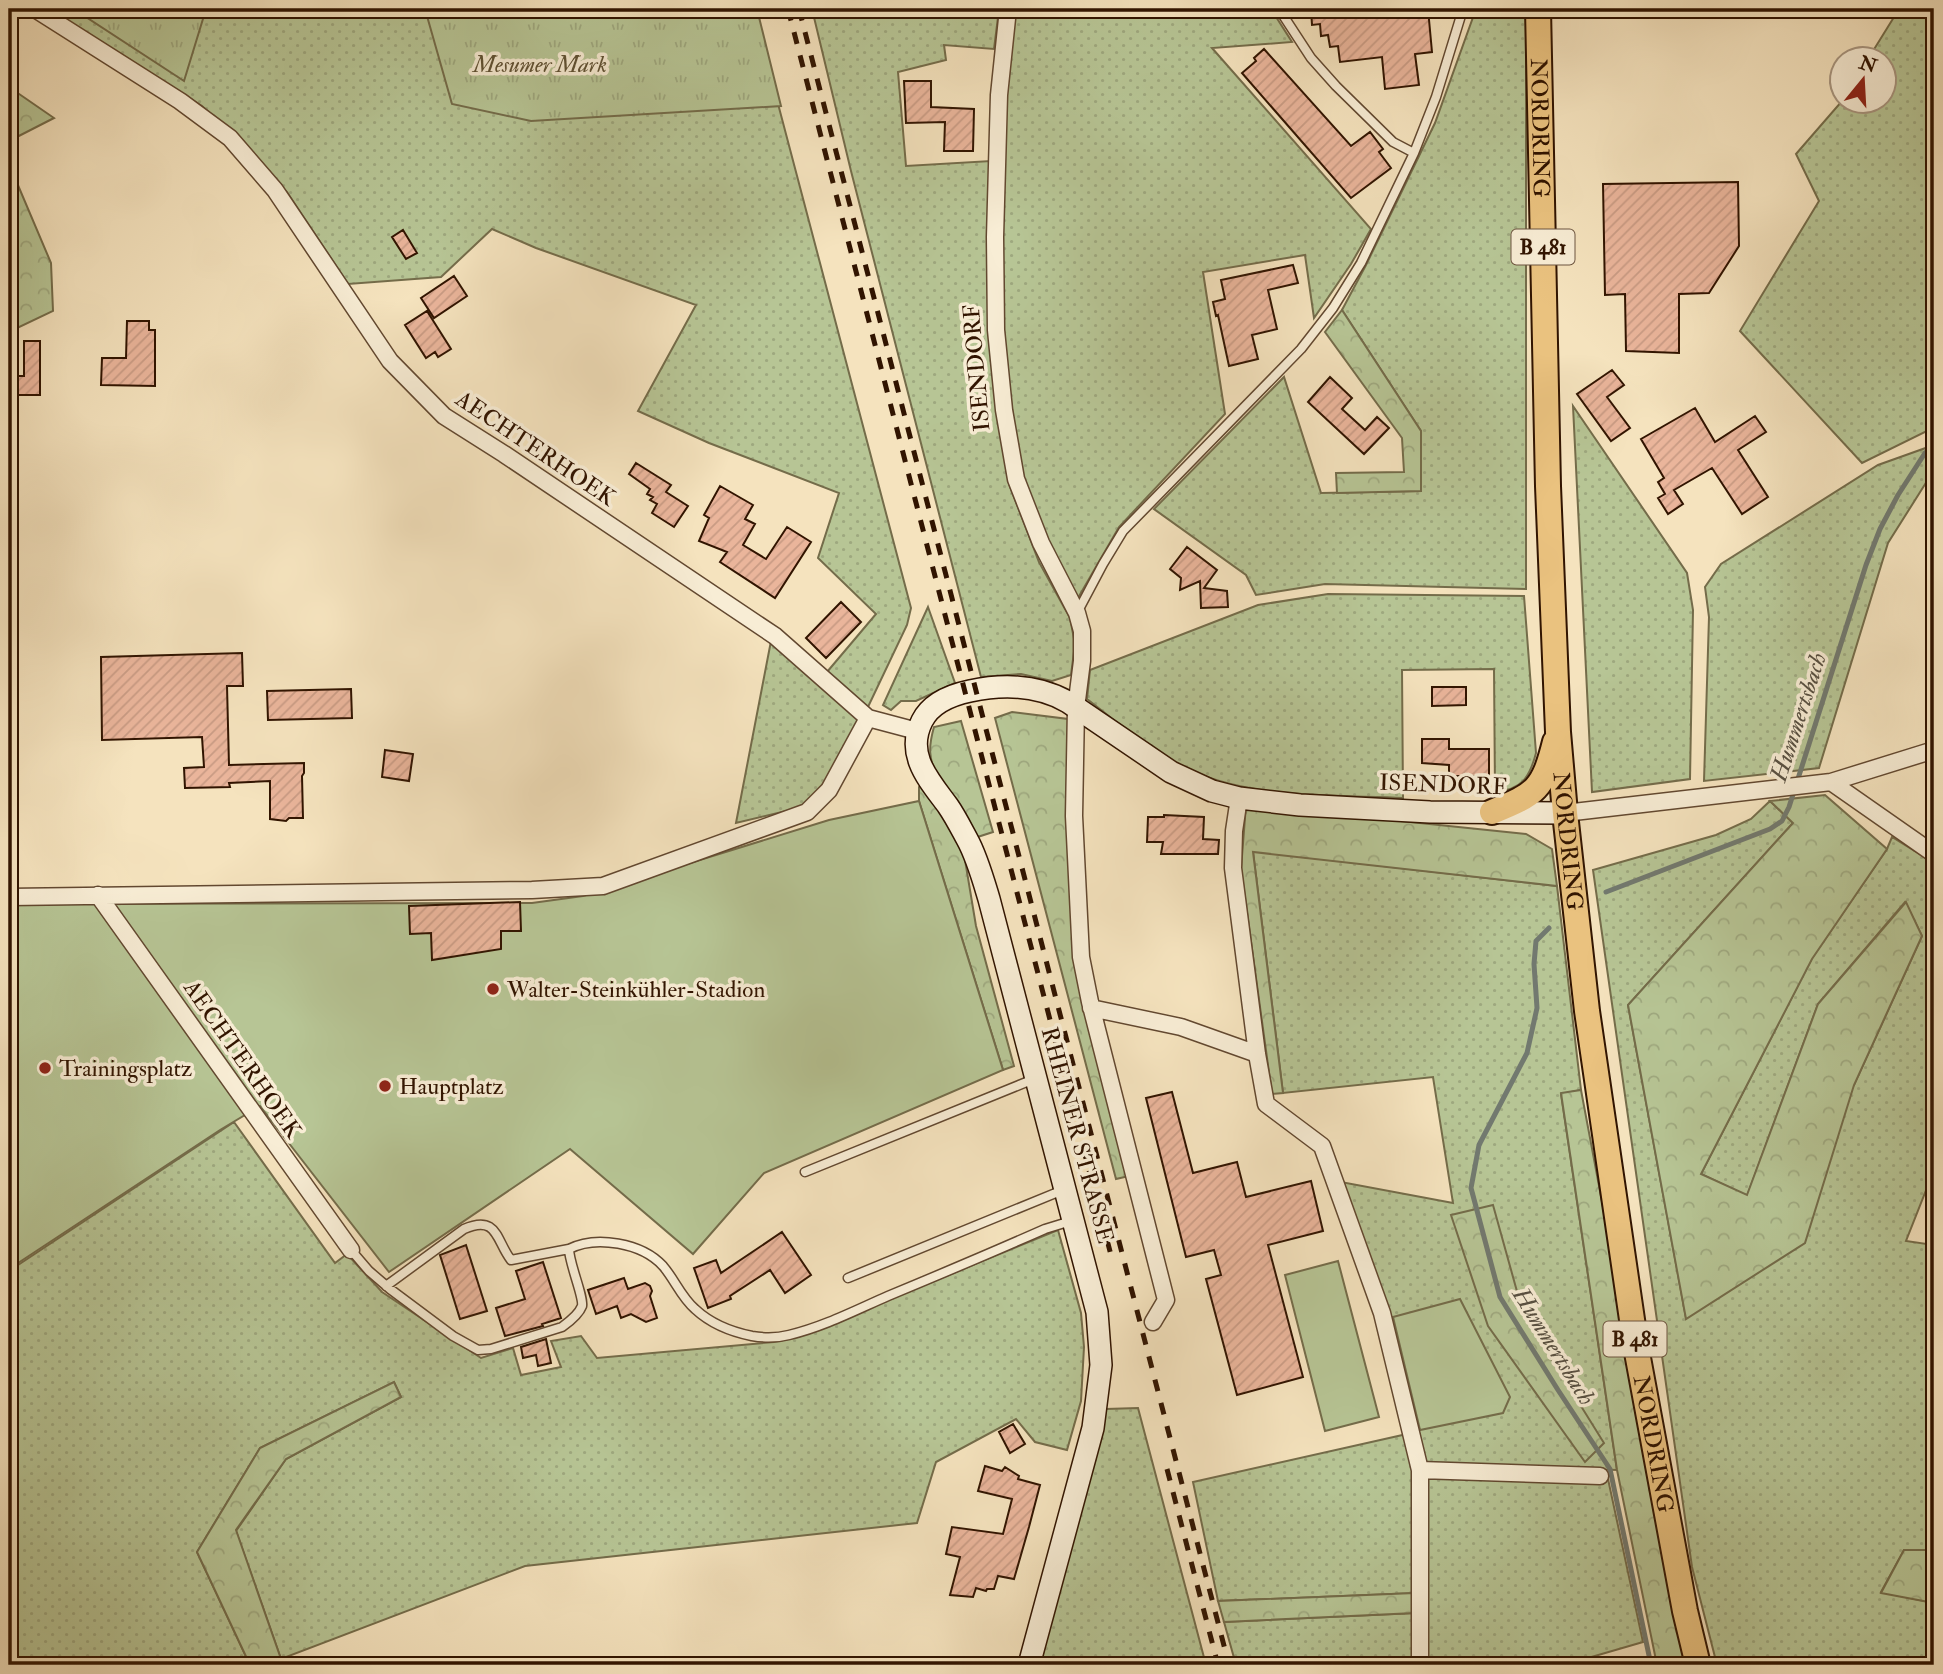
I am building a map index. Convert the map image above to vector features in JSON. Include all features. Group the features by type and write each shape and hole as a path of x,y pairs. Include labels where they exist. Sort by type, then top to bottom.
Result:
{"main road":[{"name":"NORDRING","path":"1538,9 1548,486 1558,732 1565,813 1587,1011 1636,1347 1685,1611 1698,1665"},
{"path":"1492,813 1522,800 1538,788 1558,732"}],"street":[{"name":"AECHTERHOEK","path":"35,9 180,101 230,138 275,190 390,361 444,416 775,636 868,718 917,731"},
{"name":"ISENDORF","path":"1008,9 999,95 995,237 996,330 1016,479 1041,544 1077,613 1082,631 1082,661 1076,708"},
{"name":"ISENDORF","path":"917,731 926,713 942,700 976,690 1019,687 1053,694 1171,772 1212,791 1239,798 1300,805 1430,812 1565,813 1812,785 1831,782 1934,750"},
{"path":"1076,708 1074,816 1081,957 1091,1008 1166,1300 1153,1322"},
{"path":"9,897 532,890 603,886 807,812 829,790 868,718"},
{"name":"RHEINER STRASSE","path":"917,731 916,753 928,779 970,843 989,898 1097,1311 1101,1365 1093,1428 1029,1665"},
{"path":"1831,782 1934,854"},
{"path":"1239,798 1234,831 1233,868 1266,1104 1322,1146 1382,1313 1420,1470 1419,1665"},
{"name":"AECHTERHOEK","path":"97,895 351,1250"},
{"path":"1091,1008 1181,1027 1257,1054"},
{"path":"1420,1470 1600,1476"}],"lane":[{"path":"1279,9 1311,58 1336,86 1393,142 1413,153"},
{"path":"1077,613 1123,531 1301,349 1334,308 1362,262 1413,153 1436,97 1463,9"},
{"path":"805,1172 1037,1078"},
{"path":"848,1278 1065,1189"},
{"path":"386,1286 464,1229 474,1224 482,1224 492,1227 511,1260 585,1244 605,1243 637,1250 661,1264 686,1301 706,1317 738,1332 773,1338 800,1332 1045,1229 1073,1220"},
{"path":"351,1250 386,1286 413,1307 470,1347 484,1351 562,1327 577,1313 582,1301 569,1249"}],"green space":[{"path":"49,9 753,9 911,608 907,625 867,709 827,672 876,614 818,558 839,493 709,443 638,411 696,305 536,248 492,229 441,277 348,284 287,192 202,106"},
{"path":"88,9 206,9 184,81 86,17"},
{"name":"Mesumer Mark","path":"425,9 757,9 781,106 531,121 452,104"},
{"path":"812,9 999,9 994,49 944,45 946,60 898,72 906,166 991,161 997,414 1009,484 1039,562 1070,618 1075,644 1071,675 1052,681 1021,674 981,677"},
{"path":"1013,9 1271,9 1292,42 1212,48 1371,229 1314,318 1305,255 1203,272 1225,414 1119,527 1078,598 1047,544 1021,479 1002,330 1004,98"},
{"path":"1476,9 1526,9 1526,589 1325,584 1256,595 1246,575 1154,509 1284,377 1321,493 1421,491 1421,431 1342,310 1435,123"},
{"path":"1899,9 1934,9 1934,421 1927,431 1862,463 1740,331 1819,201 1796,154 1829,116 1898,116 1898,46 1876,46"},
{"path":"9,87 54,118 9,141"},
{"path":"9,164 51,263 53,311 13,330 9,330"},
{"path":"1342,310 1421,431 1421,491 1337,493 1336,473 1404,472 1402,438 1325,332"},
{"path":"1573,406 1687,573 1693,610 1690,779 1592,792"},
{"path":"1934,445 1934,470 1888,543 1819,768 1704,781 1709,617 1705,587 1721,564 1878,465"},
{"path":"1328,594 1524,596 1536,753 1531,769 1523,781 1512,788 1495,791 1494,669 1402,670 1403,798 1297,794 1218,781 1166,757 1087,699 1090,670 1258,605"},
{"path":"928,607 955,683 916,701 901,701 891,710 883,705"},
{"path":"771,641 860,720 823,784 803,807 736,823"},
{"path":"1012,712 1068,719 1077,959 1129,1176 1116,1179 995,718"},
{"path":"961,721 993,832 962,842 976,926 1014,1066 1003,1070 919,801 919,787 937,778 930,753 934,727"},
{"path":"1825,795 1887,849 1812,959 1701,1174 1747,1195 1818,1004 1906,902 1922,936 1854,1085 1805,1243 1686,1319 1628,1005 1793,823 1770,801"},
{"name":"Walter-Steinkühler-Stadion","path":"919,801 1003,1070 764,1173 693,1254 570,1149 389,1272 260,1106 9,1269 9,907 15,904 532,903 583,896 829,820"},
{"path":"1770,801 1793,823 1628,1005 1686,1318 1854,1085 1922,936 1905,902 1818,1004 1747,1196 1701,1174 1812,958 1887,849 1892,837 1934,863 1934,1170 1906,1241 1934,1245 1934,1550 1904,1550 1881,1592 1934,1603 1934,1665 1717,1665 1692,1567 1593,870 1716,835 1751,819"},
{"path":"1246,805 1526,834 1552,849 1557,886 1253,852 1283,1093 1272,1094 1241,869"},
{"path":"1253,851 1557,886 1581,1090 1561,1094 1617,1470 1425,1464 1341,1182 1453,1203 1433,1077 1283,1093"},
{"path":"1581,1090 1689,1665 1657,1665 1617,1470 1561,1093"},
{"path":"234,1122 335,1263 347,1254 382,1292 481,1358 513,1348 521,1375 561,1367 551,1341 581,1336 597,1358 774,1342 798,1337 1058,1230 1081,1313 1084,1347 1081,1401 1067,1450 1035,1442 1016,1419 936,1462 917,1523 525,1566 281,1659 236,1531 286,1459 401,1397 394,1382 260,1448 197,1552 250,1665 13,1665 9,1659 9,1271"},
{"path":"1493,1205 1523,1313 1604,1443 1585,1462 1488,1326 1451,1215"},
{"path":"1338,1261 1379,1417 1325,1431 1285,1275"},
{"path":"1460,1299 1510,1397 1503,1413 1420,1430 1393,1317"},
{"path":"394,1382 401,1397 286,1459 236,1530 281,1659 275,1665 250,1665 197,1552 260,1448"},
{"path":"1138,1408 1206,1665 1040,1665 1106,1409"},
{"path":"1407,1434 1414,1474 1415,1593 1218,1601 1193,1482"},
{"path":"1424,1474 1608,1479 1643,1642 1564,1665 1424,1665"},
{"path":"1904,1550 1934,1550 1934,1603 1881,1593"},
{"path":"1415,1593 1415,1613 1224,1622 1218,1601"},
{"path":"1415,1613 1414,1665 1236,1665 1224,1622"}],"building":[{"path":"1311,9 1428,9 1432,52 1415,54 1419,85 1385,89 1382,57 1340,62 1338,46 1330,47 1328,35 1321,36 1320,24 1312,25"},
{"path":"1264,49 1351,146 1370,132 1383,149 1379,152 1391,168 1351,198 1242,73 1256,61 1254,58"},
{"path":"904,81 931,81 931,107 974,109 973,151 944,151 945,122 906,123"},
{"path":"1738,182 1739,246 1709,293 1679,294 1679,353 1626,351 1625,294 1605,295 1603,184"},
{"path":"403,230 417,253 406,259 392,237"},
{"path":"1293,265 1298,283 1268,290 1277,329 1252,335 1258,359 1229,366 1213,302 1225,299 1221,280"},
{"path":"454,276 467,296 434,318 421,298"},
{"path":"427,311 451,349 438,357 435,352 426,358 405,325"},
{"path":"127,321 149,321 149,330 155,330 155,386 101,385 102,358 126,358"},
{"path":"24,341 40,341 40,395 11,395 11,376 24,376"},
{"path":"1612,370 1624,385 1607,397 1630,428 1611,441 1577,394"},
{"path":"1330,377 1352,398 1342,409 1365,430 1377,417 1389,428 1364,454 1308,402"},
{"path":"1695,408 1715,442 1755,416 1766,432 1738,450 1768,497 1742,514 1712,468 1674,490 1683,504 1668,514 1658,498 1665,494 1658,482 1664,478 1641,439"},
{"path":"636,463 671,485 666,492 688,506 674,527 652,513 657,504 650,500 653,497 647,494 650,489 629,474"},
{"path":"720,486 753,505 745,519 755,524 743,545 766,559 787,527 811,542 775,598 720,562 727,552 699,541 709,518 704,515"},
{"path":"1187,547 1217,570 1204,588 1227,591 1228,607 1201,608 1200,581 1180,590 1181,578 1170,569"},
{"path":"841,602 861,622 826,658 806,638"},
{"path":"242,653 243,686 227,686 229,765 304,763 303,818 289,818 286,821 270,819 270,781 229,783 230,787 185,788 184,768 204,767 202,737 102,740 101,657"},
{"path":"1432,687 1466,687 1466,705 1432,706"},
{"path":"351,689 352,718 268,720 267,691"},
{"path":"1422,739 1449,739 1449,749 1489,749 1489,776 1449,776 1449,765 1422,763"},
{"path":"385,750 413,754 409,781 382,777"},
{"path":"1148,817 1204,817 1203,839 1219,840 1218,854 1161,854 1163,842 1147,842"},
{"path":"520,902 521,931 501,931 501,949 432,960 431,933 410,934 409,906"},
{"path":"1172,1092 1193,1173 1237,1162 1246,1197 1311,1181 1323,1231 1268,1245 1303,1377 1237,1395 1206,1279 1221,1275 1214,1250 1186,1257 1146,1098"},
{"path":"782,1232 811,1275 785,1293 770,1270 730,1296 731,1299 708,1308 694,1268 716,1260 721,1273"},
{"path":"466,1245 487,1311 460,1319 440,1255"},
{"path":"543,1262 561,1318 542,1324 543,1326 505,1336 496,1308 525,1299 516,1271"},
{"path":"624,1278 628,1289 645,1283 650,1286 650,1296 657,1318 646,1322 631,1314 621,1318 617,1306 596,1314 588,1290"},
{"path":"546,1339 551,1363 538,1366 536,1355 523,1358 521,1347"},
{"path":"1013,1424 1025,1444 1010,1453 999,1432"},
{"path":"985,1466 1002,1471 1005,1467 1019,1476 1018,1479 1040,1485 1029,1527 1014,1579 998,1576 994,1589 986,1591 976,1588 973,1597 950,1595 960,1557 946,1554 952,1527 1003,1534 1012,1499 978,1491"}],"waterway":[{"name":"Hummertsbach","path":"1606,892 1770,829 1782,821 1789,807 1866,565 1880,529 1925,453"},
{"name":"Hummertsbach","path":"1549,928 1536,941 1534,964 1537,1008 1527,1053 1479,1145 1471,1188 1500,1297 1610,1469 1651,1665"}],"railway":[{"path":"788,9 1112,1259"},
{"path":"799,9 1229,1665"},
{"path":"1167,1469 1218,1665"}],"place":[{"name":"Walter-Steinkühler-Stadion","path":"493,989"},
{"name":"Trainingsplatz","path":"45,1068"},
{"name":"Hauptplatz","path":"385,1086"}]}
